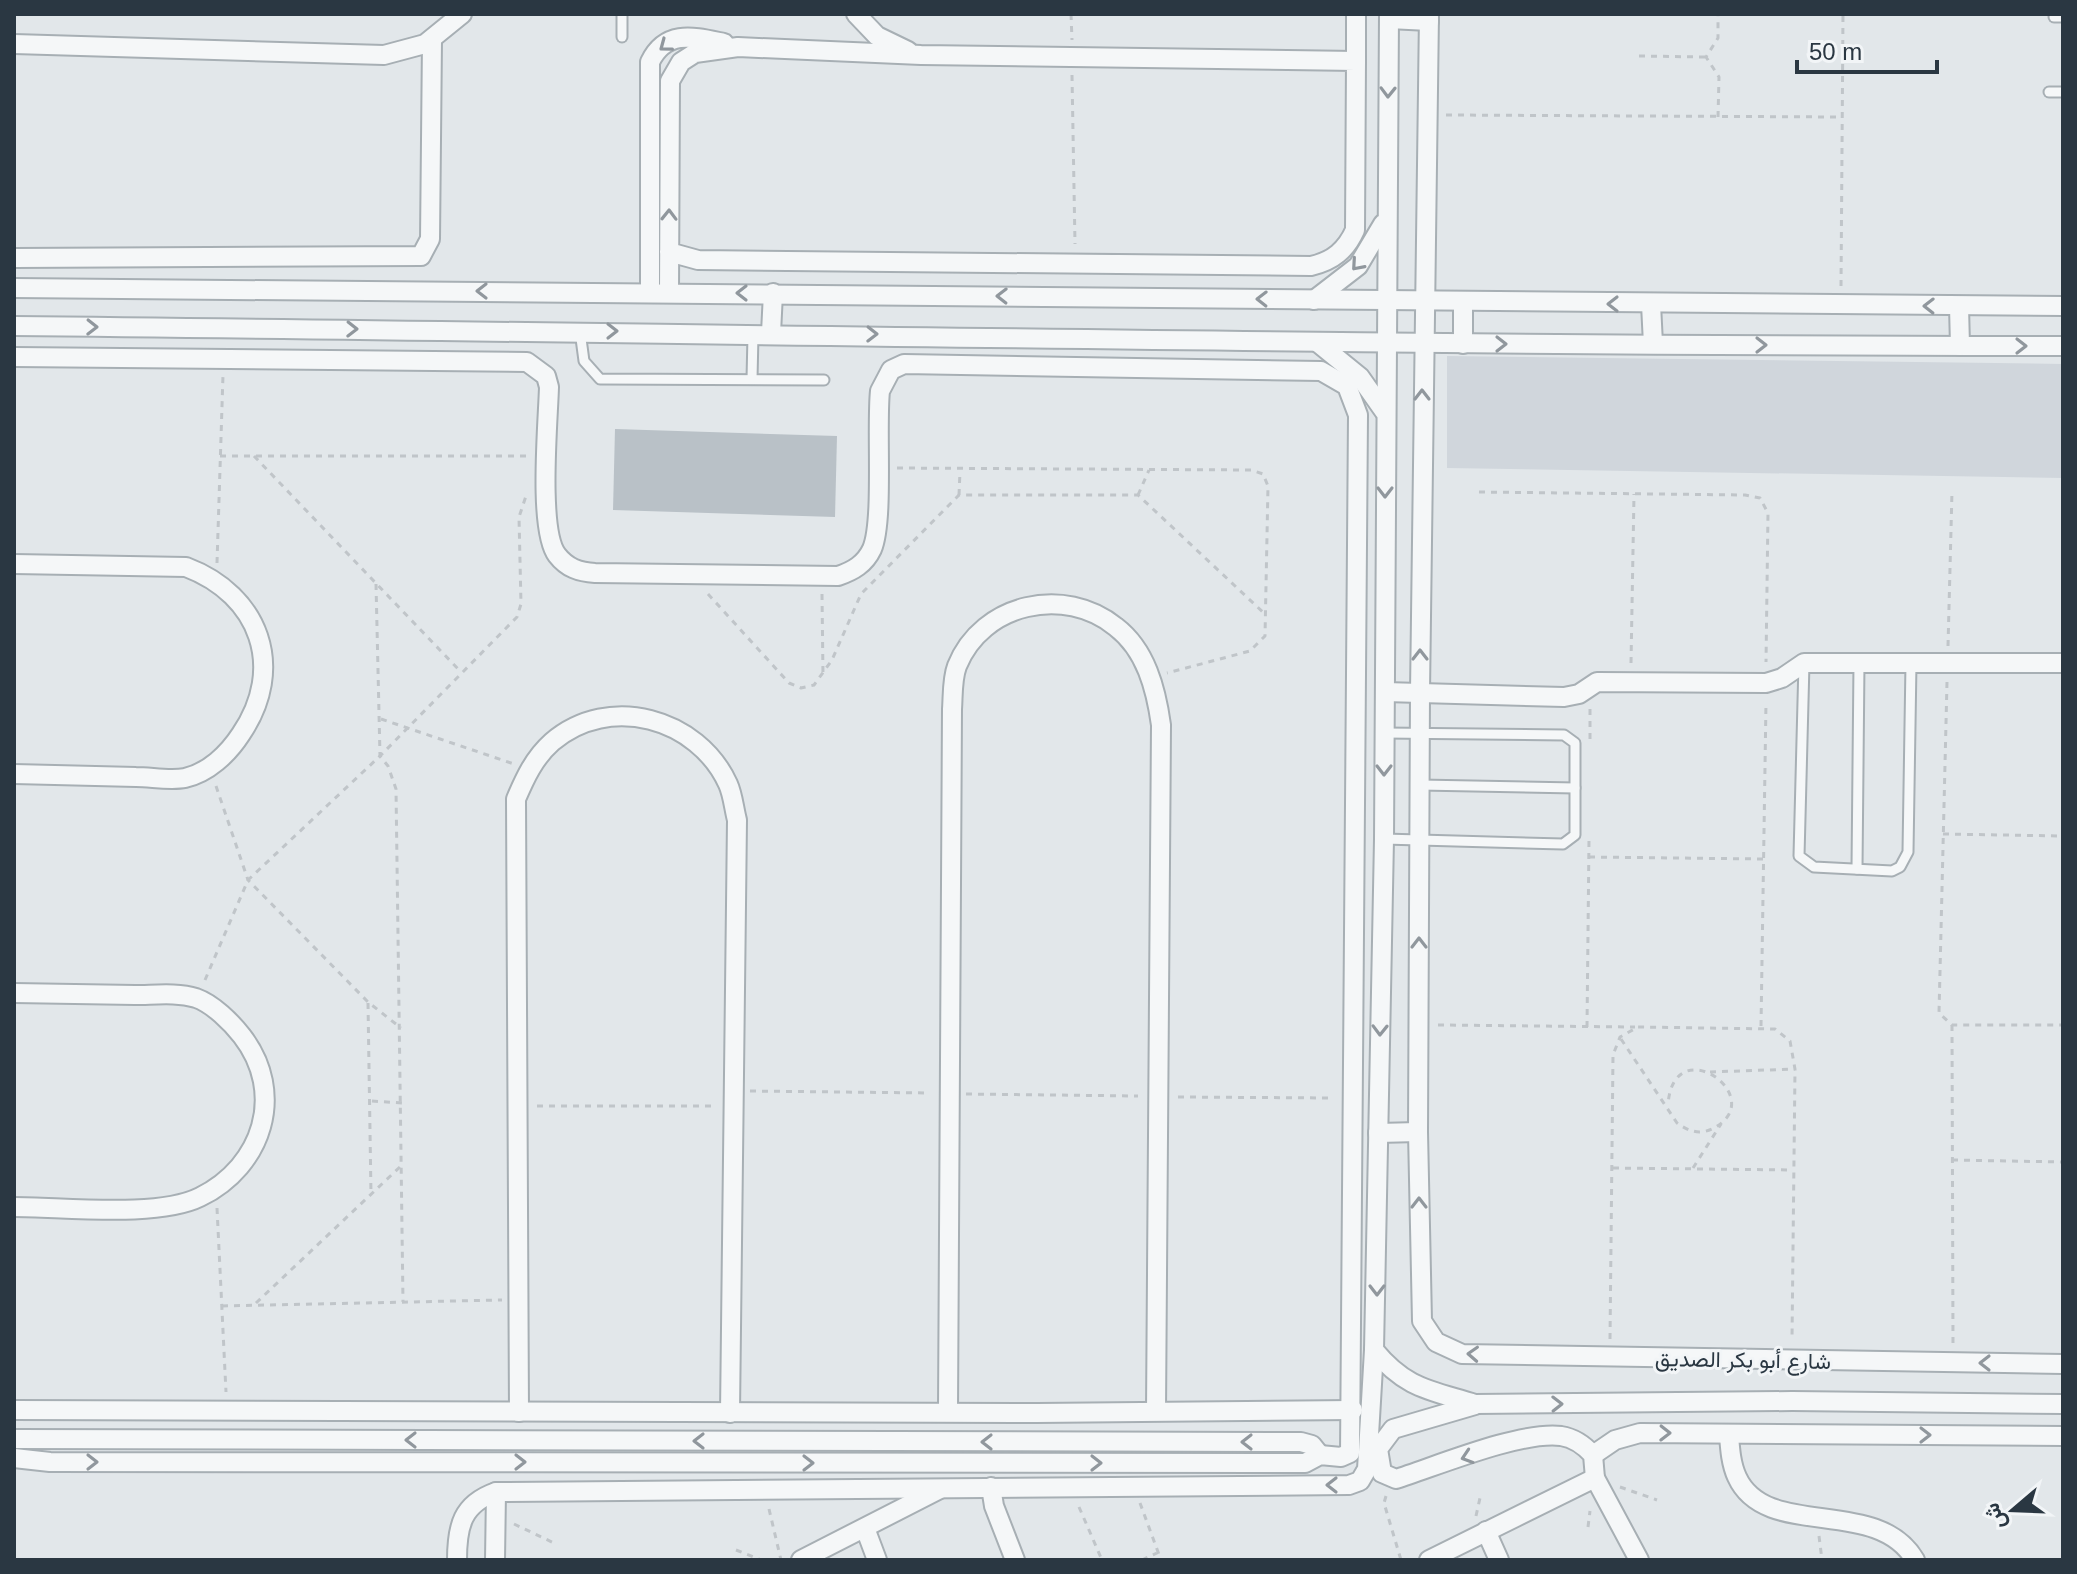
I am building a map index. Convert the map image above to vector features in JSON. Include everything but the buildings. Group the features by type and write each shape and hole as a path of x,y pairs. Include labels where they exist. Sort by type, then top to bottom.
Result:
{"street":[{"path":"14,44 384,55 405,52 432,40 462,14"},
{"path":"856,14 877,36 921,55"},
{"path":"669,252 698,260 1311,266 1334,258 1355,230 1356,14"},
{"path":"457,1560 461,1519 482,1497 496,1492 1356,1484 1367,1469 1374,1350 1378,1133 1384,839 1384,412 1389,16 1429,18 1423,344 1418,1132 1378,1133"},
{"path":"650,293 650,62 660,46 677,37 697,37 738,47 921,55 1356,61"},
{"path":"14,258 421,256 430,239 432,40"},
{"path":"669,293 670,81 688,57 738,47"},
{"path":"1314,300 1358,266 1386,218"},
{"path":"14,288 2063,306"},
{"path":"762,332 773,293"},
{"path":"1463,303 1463,344"},
{"path":"1651,304 1653,344"},
{"path":"1959,306 1960,346"},
{"path":"14,326 762,332 1385,344 2063,346"},
{"path":"14,1458 50,1462 1305,1463 1320,1455 1341,1457 1350,1453 1353,1410 1358,415 1347,386 1321,371 904,364 891,370 880,391 872,548 853,571 838,576 692,577 595,573 570,568 552,547 548,531 546,463 549,387 538,367 537,331"},
{"path":"1317,342 1360,377 1384,412"},
{"path":"14,357 527,362 538,367"},
{"path":"14,564 186,567 216,581 242,606 262,646 264,673 260,699 232,748 210,767 184,778 14,774"},
{"path":"948,1411 952,709 955,668 969,644 1000,617 1040,604 1067,604 1094,613 1117,627 1136,648 1151,677 1161,725 1156,1411"},
{"path":"1385,692 1564,697 1579,694 1590,685 1630,682 1775,682 1804,663 2063,663"},
{"path":"519,1412 516,799 529,769 552,742 582,724 616,716 651,718 684,732 710,755 729,785 737,820 730,1413"},
{"path":"14,993 197,998 234,1026 247,1042 260,1066 267,1093 266,1111 244,1163 216,1188 199,1198 161,1208 14,1207"},
{"name":"شارع أبو بكر الصديق","path":"1418,1132 1419,1305 1429,1335 1448,1350 1462,1354 1610,1359 2063,1364"},
{"path":"1374,1350 1405,1381 1426,1391 1475,1404 2063,1404"},
{"path":"1475,1404 1407,1423 1385,1436 1378,1449 1378,1464 1385,1476 1396,1479 1502,1446 1552,1436 1570,1439 1593,1455"},
{"path":"14,1410 1037,1413 1353,1410"},
{"path":"445,1440 446,1412"},
{"path":"1037,1413 1037,1442"},
{"path":"1593,1455 1615,1440 1640,1433 2063,1436"},
{"path":"1729,1435 1737,1478 1749,1494 1765,1506 1867,1524 1892,1536 1915,1560"},
{"path":"14,1439 1301,1442 1312,1445 1320,1455"},
{"path":"750,1441 750,1463"},
{"path":"1593,1455 1595,1478 1639,1560"},
{"path":"1429,1560 1595,1478"},
{"path":"801,1560 942,1487"},
{"path":"991,1487 994,1506 1015,1560"},
{"path":"495,1560 496,1492"},
{"path":"865,1528 877,1560"},
{"path":"1486,1531 1499,1560"}],"lane":[{"path":"622,14 622,37"},
{"path":"2049,92 2063,92"},
{"path":"580,331 584,361 600,379 824,380"},
{"path":"752,379 762,332"},
{"path":"1804,663 1799,856 1814,867 1892,871 1905,860 1911,663"},
{"path":"1857,869 1859,663"},
{"path":"1384,839 1554,844 1571,842 1575,835 1575,743 1571,738 1385,733"},
{"path":"1420,785 1575,788"}],"path":[{"path":"1071,14 1076,263"},
{"path":"1706,57 1718,38 1718,14"},
{"path":"1841,304 1843,14"},
{"path":"1639,56 1706,57"},
{"path":"1706,57 1719,77 1718,117"},
{"path":"1428,115 1842,117"},
{"path":"216,581 223,359"},
{"path":"197,998 248,880 380,756 517,617 521,604 520,507 546,463 220,456"},
{"path":"254,456 461,672"},
{"path":"877,467 960,471 1251,470 1263,474 1268,486 1265,636 1250,651 1151,677"},
{"path":"1138,495 1149,470"},
{"path":"692,577 789,683 801,688 814,685 823,675 861,594 959,495 960,471"},
{"path":"1952,491 1939,1008 1941,1017 1952,1025 2063,1025"},
{"path":"1630,682 1634,494"},
{"path":"959,495 1138,495 1266,615"},
{"path":"822,576 823,675"},
{"path":"376,584 380,756 388,766 396,789 402,1029 403,1302"},
{"path":"1590,685 1590,747"},
{"path":"379,719 529,769"},
{"path":"210,767 248,880 368,1002 402,1029"},
{"path":"1587,1027 1589,826"},
{"path":"1943,834 2063,836"},
{"path":"1589,857 1763,859"},
{"path":"368,1002 372,1101 371,1195"},
{"path":"1418,1025 1775,1029 1790,1041 1795,1069 1792,1360"},
{"path":"1952,1025 1953,1363"},
{"path":"1610,1359 1613,1055 1620,1037 1638,1027"},
{"path":"1620,1037 1668,1105 1677,1123 1696,1132 1706,1132 1723,1121"},
{"path":"1668,1105 1669,1094 1680,1076 1690,1071 1795,1069"},
{"path":"1692,1169 1731,1103 1726,1084 1710,1072"},
{"path":"517,1106 949,1094 1355,1099"},
{"path":"372,1101 402,1103"},
{"path":"1952,1160 2063,1162"},
{"path":"255,1304 402,1165"},
{"path":"1612,1168 1793,1170"},
{"path":"216,1188 227,1410"},
{"path":"222,1306 518,1299"},
{"path":"1595,1478 1657,1500"},
{"path":"1396,1479 1384,1503 1401,1560"},
{"path":"1134,1484 1161,1560"},
{"path":"1070,1485 1102,1560"},
{"path":"764,1489 781,1560"},
{"path":"496,1515 554,1543"},
{"path":"1816,1516 1822,1560"},
{"path":"736,1550 761,1560"},
{"path":"1142,1560 1158,1553"}],"shaded area":[{"path":"1447,356 2063,364 2063,478 1447,468"}]}
